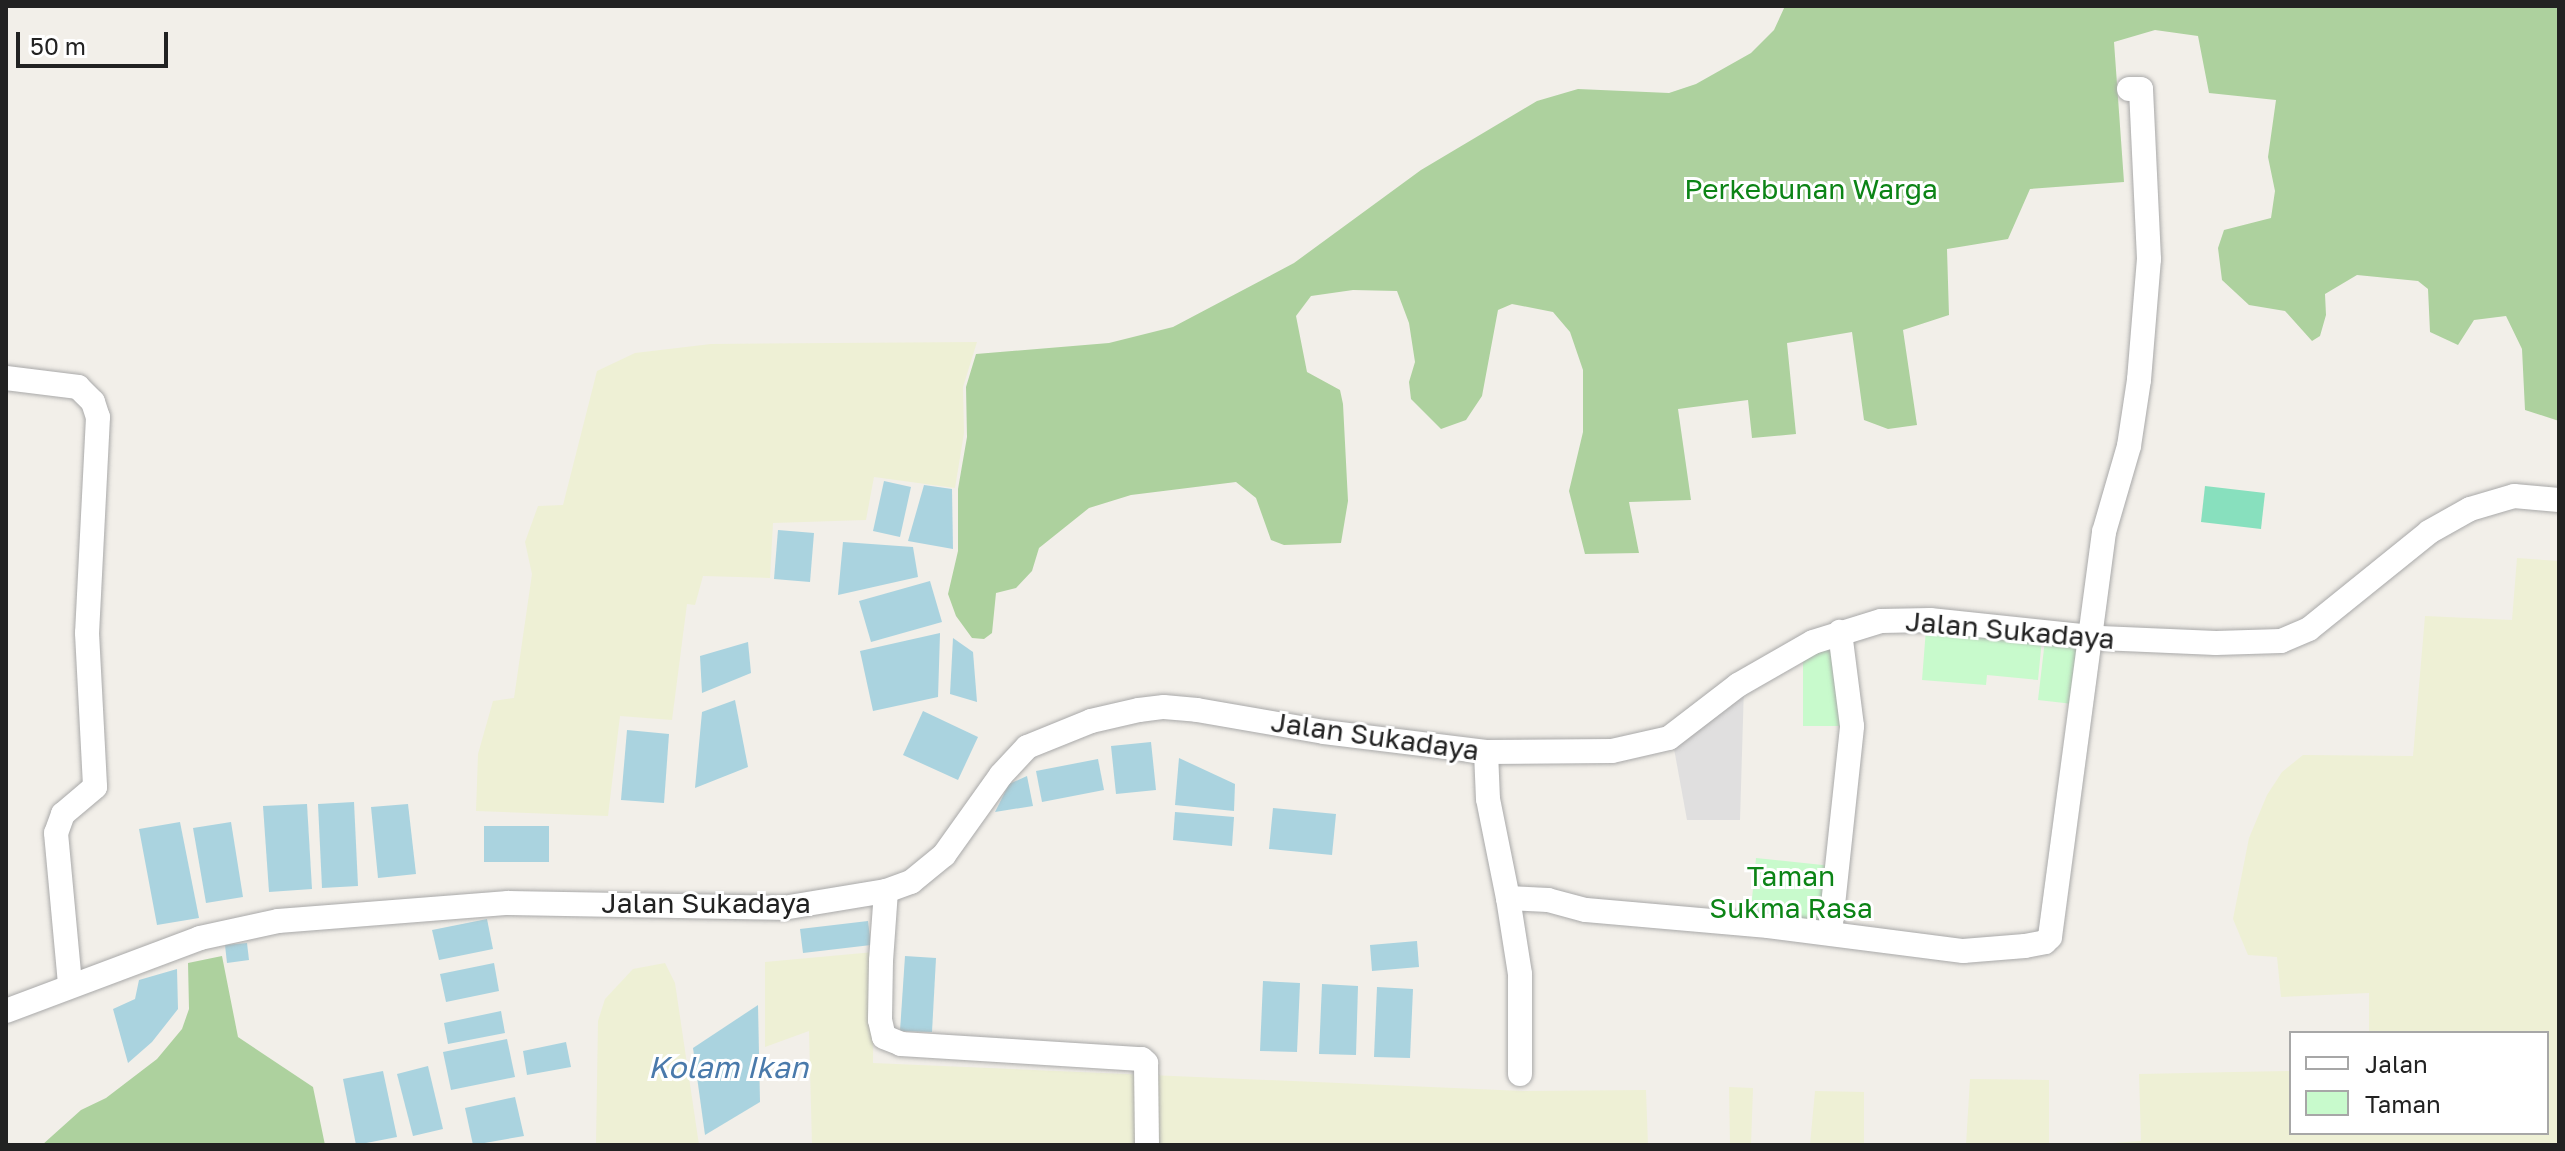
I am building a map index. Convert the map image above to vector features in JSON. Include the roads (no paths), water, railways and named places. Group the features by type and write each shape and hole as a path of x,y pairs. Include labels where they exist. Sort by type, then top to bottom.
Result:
{"street":[{"path":"1508,898 1548,900 1586,910 1830,933 1963,951 2025,946 2045,942 2050,937 2104,532 2129,446 2143,333 2149,259 2141,89 2129,89"},
{"path":"6,378 78,387 93,402 98,417 87,633 95,787 63,814 56,833 70,985"},
{"name":"Jalan Sukadaya","path":"6,1011 179,946 318,910 555,902 704,909 783,908 886,891 911,882 944,855 1001,775 1027,747 1114,715 1164,707 1324,732 1486,752 1612,751 1655,744 1669,738 1750,678 1813,642 1881,621 1915,620 2088,637 2261,644 2297,636 2451,519 2486,503 2514,496 2559,500"},
{"path":"1830,933 1852,726 1840,632"},
{"path":"1486,752 1490,810 1520,974 1520,1074"},
{"path":"886,891 880,1020 882,1033 890,1041 1142,1059 1146,1066 1147,1145"}],"water":[{"path":"884,481 911,487 900,537 873,531"},
{"path":"924,485 952,489 953,549 908,541"},
{"path":"778,530 814,533 810,582 774,579"},
{"path":"843,542 913,547 918,577 838,595"},
{"path":"930,581 942,622 871,642 859,601"},
{"path":"940,633 938,697 873,711 860,651"},
{"path":"953,638 973,652 977,702 950,694"},
{"path":"748,642 751,673 702,693 700,656"},
{"path":"735,700 748,767 695,788 702,712"},
{"path":"923,711 978,737 958,780 903,755"},
{"path":"627,730 669,734 664,803 621,800"},
{"path":"1151,742 1156,790 1116,794 1111,746"},
{"path":"1179,758 1235,784 1234,811 1175,805"},
{"path":"1098,759 1104,790 1042,802 1036,771"},
{"path":"1027,776 1033,806 995,812 1009,784"},
{"path":"354,802 358,886 322,888 318,804"},
{"path":"307,804 312,889 269,892 263,806"},
{"path":"408,804 416,874 378,878 371,807"},
{"path":"1273,808 1336,814 1332,855 1269,849"},
{"path":"1175,812 1234,817 1232,846 1173,840"},
{"path":"180,822 199,918 157,925 139,829"},
{"path":"231,822 243,897 206,903 193,828"},
{"path":"484,826 549,826 549,862 484,862"},
{"path":"487,919 493,949 439,960 432,930"},
{"path":"868,921 871,945 803,953 800,929"},
{"path":"1417,941 1419,967 1372,971 1370,945"},
{"path":"247,943 249,960 227,963 225,945"},
{"path":"905,956 936,958 932,1032 900,1031"},
{"path":"494,963 499,991 446,1002 440,974"},
{"path":"177,969 178,1009 152,1042 128,1063 113,1009 135,999 139,980"},
{"path":"1263,981 1300,983 1297,1052 1260,1051"},
{"path":"1322,984 1358,986 1356,1055 1319,1054"},
{"path":"1377,987 1413,989 1410,1058 1374,1057"},
{"name":"Kolam Ikan","path":"758,1005 760,1102 705,1135 693,1048"},
{"path":"501,1011 505,1033 448,1044 444,1023"},
{"path":"507,1039 515,1077 451,1090 443,1052"},
{"name":"Kolam Ikan","path":"566,1042 571,1067 527,1075 523,1051"},
{"path":"428,1066 443,1129 413,1136 397,1074"},
{"path":"383,1071 397,1137 356,1145 343,1079"},
{"path":"515,1097 524,1136 473,1145 465,1108"}],"park label":[{"name":"Perkebunan Warga","path":"1811,189"},
{"name":"Taman Sukma Rasa","path":"1791,892"}]}
